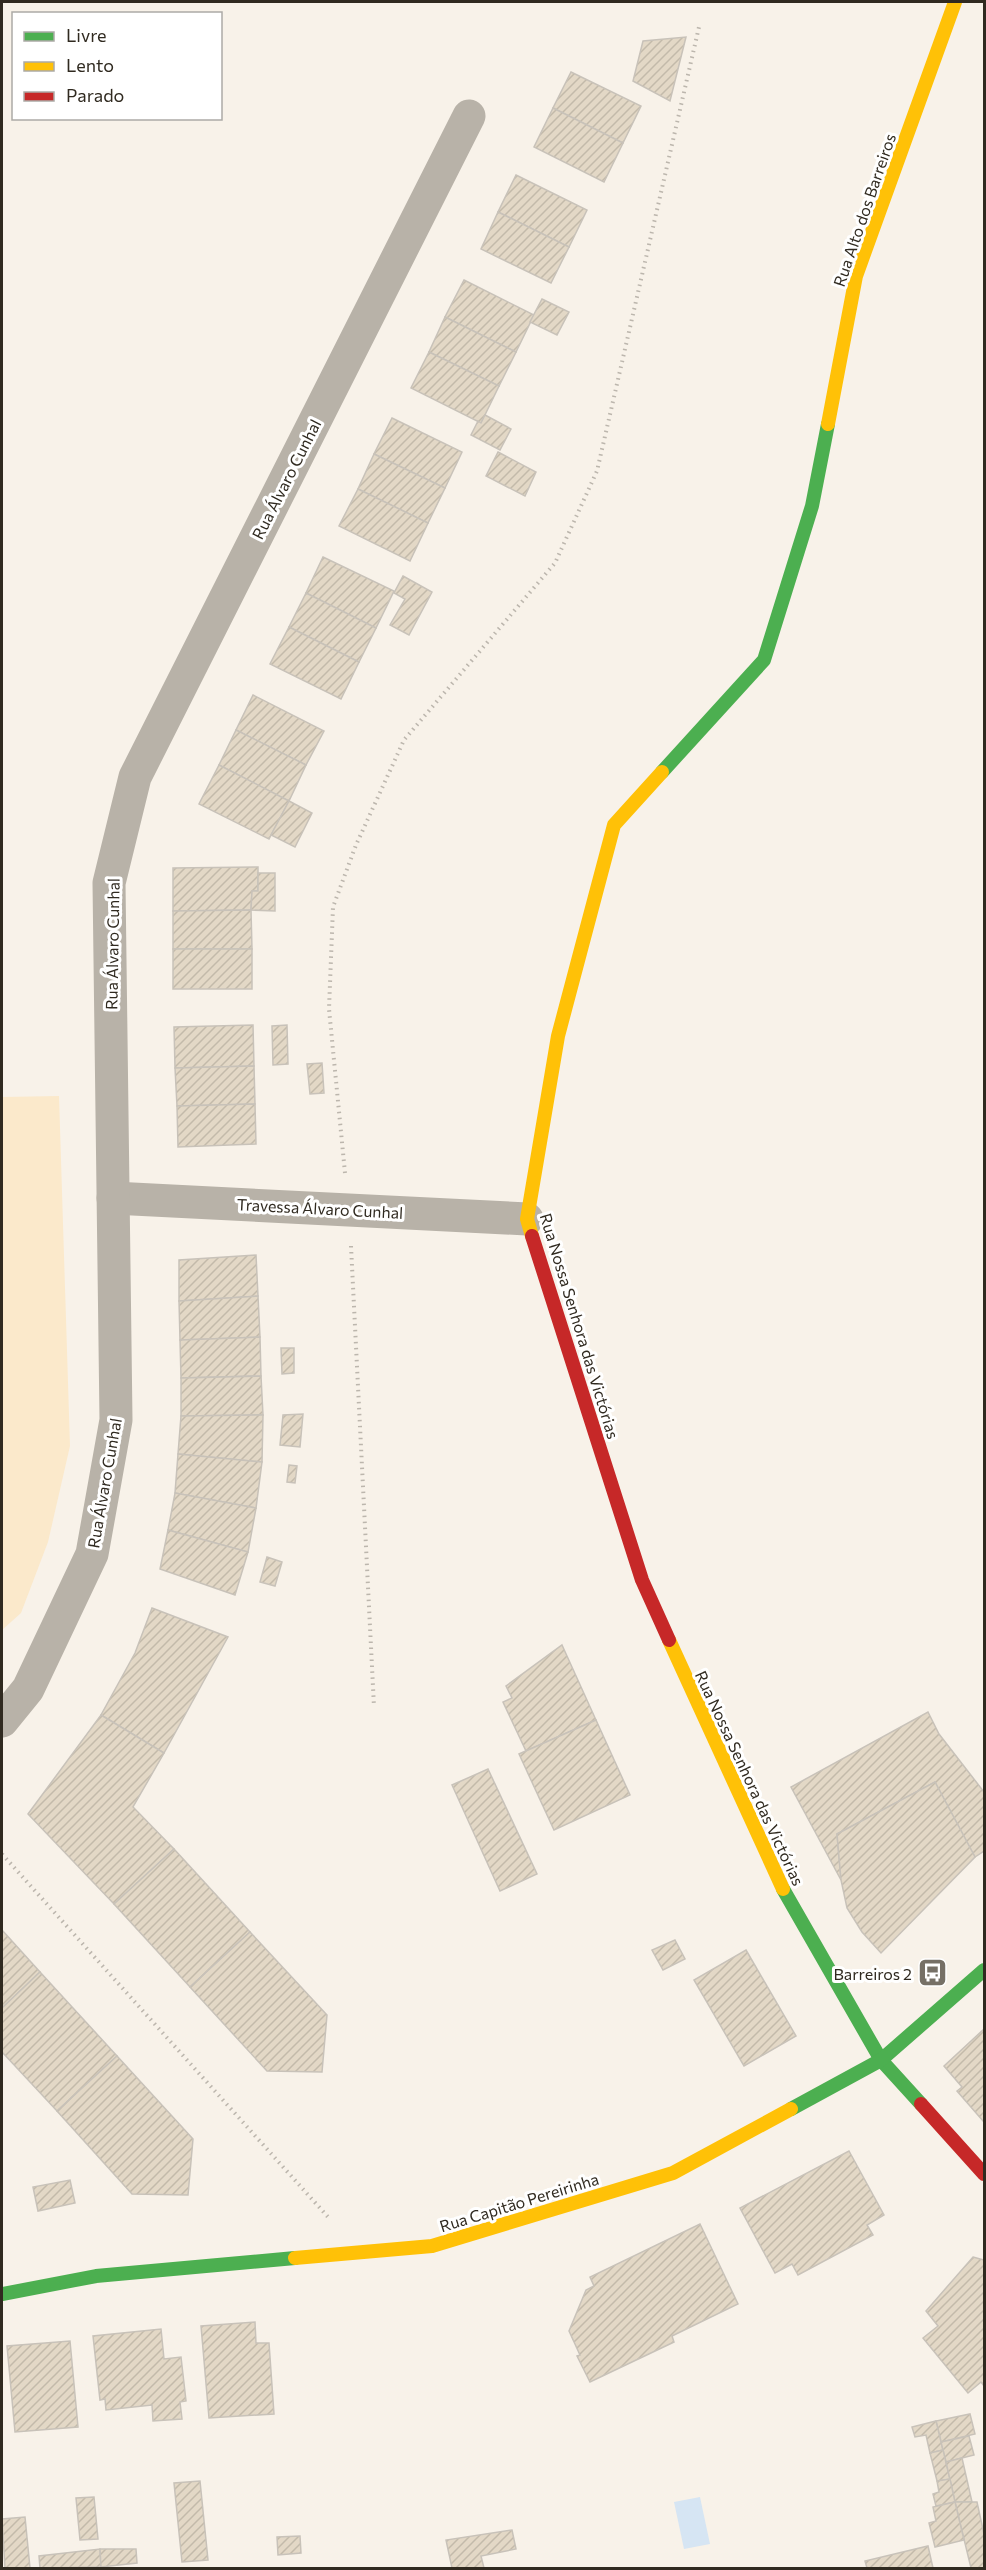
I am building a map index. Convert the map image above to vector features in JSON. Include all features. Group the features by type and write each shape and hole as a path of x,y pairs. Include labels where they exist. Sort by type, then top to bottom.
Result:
{"street":[{"name":"Rua Alto dos Barreiros","path":"812,506 856,276 955,2"},
{"name":"Rua Álvaro Cunhal","path":"2,1721 28,1689 92,1554 116,1420 110,884 135,777 470,116"},
{"name":"Rua Nossa Senhora das Victórias","path":"812,506 764,660 614,825 558,1036 527,1219 642,1580 791,1907 881,2060 984,2174"},
{"name":"Travessa Álvaro Cunhal","path":"113,1198 527,1219"},
{"name":"Rua Capitão Pereirinha","path":"2,2294 96,2276 432,2246 673,2173 881,2060 984,1970"}],"path":[{"path":"374,1707 349,1209 329,1009 333,907 356,845 404,740 555,563 597,471 699,27"},
{"path":"2,1854 315,2204"}],"shaded area":[{"path":"59,1096 70,1446 48,1542 21,1613 2,1630 2,1097"}],"water":[{"path":"700,2497 710,2544 684,2549 674,2502"}],"building":[{"path":"686,37 670,101 633,81 643,41"},
{"path":"571,72 641,106 623,143 553,108"},
{"path":"553,108 623,143 604,182 534,147"},
{"path":"516,175 587,210 569,247 498,212"},
{"path":"498,212 569,247 551,283 481,249"},
{"path":"464,280 534,315 516,352 445,317"},
{"path":"542,299 569,312 557,335 530,322"},
{"path":"445,317 516,352 499,386 429,352"},
{"path":"429,352 499,386 481,423 411,388"},
{"path":"485,415 511,429 500,450 471,435 478,421 481,423"},
{"path":"392,418 462,452 445,488 374,454"},
{"path":"498,452 536,472 525,496 486,476"},
{"path":"374,454 445,488 428,523 358,489"},
{"path":"358,489 428,523 410,561 339,526"},
{"path":"323,557 394,591 376,628 306,593"},
{"path":"403,576 432,592 409,635 390,625 405,599 394,593"},
{"path":"306,593 376,628 359,662 289,627"},
{"path":"289,627 359,662 341,699 270,664"},
{"path":"253,695 324,731 306,765 236,730"},
{"path":"236,730 306,765 289,801 219,765"},
{"path":"219,765 289,801 269,839 199,804"},
{"path":"289,801 312,813 295,847 271,835"},
{"path":"258,867 258,891 252,891 251,910 173,911 173,868"},
{"path":"258,873 275,873 275,911 251,910 252,891 258,891"},
{"path":"251,910 252,949 173,949 173,911"},
{"path":"173,949 252,949 252,989 173,989"},
{"path":"253,1025 254,1066 175,1068 174,1027"},
{"path":"287,1025 288,1064 273,1065 272,1026"},
{"path":"322,1063 324,1093 310,1094 307,1064"},
{"path":"254,1066 255,1104 177,1106 175,1068"},
{"path":"255,1104 256,1144 178,1147 177,1106"},
{"path":"256,1255 258,1296 179,1301 179,1260"},
{"path":"258,1296 260,1337 180,1340 179,1301"},
{"path":"260,1337 261,1376 181,1378 180,1340"},
{"path":"281,1348 294,1348 294,1373 282,1374"},
{"path":"261,1376 263,1415 181,1416 181,1378"},
{"path":"303,1414 300,1447 280,1445 283,1415"},
{"path":"263,1415 262,1462 178,1454 181,1416"},
{"path":"178,1454 262,1462 256,1508 175,1493"},
{"path":"289,1465 297,1466 295,1483 287,1482"},
{"path":"175,1493 256,1508 248,1552 168,1530"},
{"path":"168,1530 248,1552 235,1595 160,1569"},
{"path":"267,1557 282,1562 275,1586 260,1582"},
{"path":"152,1608 228,1637 164,1753 101,1715 135,1653"},
{"path":"562,1645 596,1720 526,1751 503,1702 512,1698 506,1686"},
{"path":"928,1712 939,1734 984,1792 984,1851 975,1857 935,1782 837,1834 841,1880 791,1787"},
{"path":"101,1715 164,1753 133,1807 174,1849 114,1904 28,1814"},
{"path":"596,1720 630,1795 554,1830 519,1754"},
{"path":"488,1769 537,1874 500,1891 452,1785"},
{"path":"935,1782 975,1857 881,1953 862,1932 847,1908 841,1880 837,1834"},
{"path":"174,1849 250,1932 190,1987 114,1904"},
{"path":"2,1930 40,1972 2,2008"},
{"path":"250,1932 327,2015 322,2072 267,2071 190,1987"},
{"path":"675,1940 685,1959 663,1970 652,1950"},
{"path":"746,1950 796,2036 744,2066 694,1980"},
{"path":"40,1972 117,2056 57,2111 2,2052 2,2008"},
{"path":"984,2029 983,2121 957,2091 962,2087 944,2066"},
{"path":"117,2056 193,2139 188,2195 132,2194 57,2111"},
{"path":"849,2151 884,2215 867,2225 873,2235 798,2275 792,2264 775,2273 740,2208"},
{"path":"70,2180 75,2203 38,2211 33,2187"},
{"path":"700,2224 738,2304 672,2336 674,2342 590,2382 577,2356 580,2355 569,2331 586,2290 594,2286 590,2277"},
{"path":"973,2257 984,2260 984,2386 981,2382 968,2393 923,2338 938,2326 926,2311"},
{"path":"255,2322 256,2343 269,2343 274,2414 209,2418 201,2326"},
{"path":"161,2329 164,2359 181,2357 186,2401 180,2402 182,2419 153,2421 152,2405 106,2410 105,2399 100,2400 93,2336"},
{"path":"70,2341 78,2427 15,2432 7,2346"},
{"path":"970,2414 975,2434 941,2442 936,2421"},
{"path":"936,2421 943,2450 930,2453 926,2435 915,2437 912,2427"},
{"path":"969,2436 974,2455 946,2462 941,2442"},
{"path":"943,2450 950,2479 937,2481 930,2453"},
{"path":"962,2458 972,2502 955,2502 946,2462"},
{"path":"950,2479 955,2502 936,2506 933,2494 939,2492 937,2481"},
{"path":"200,2481 208,2560 182,2562 174,2483"},
{"path":"94,2497 98,2539 80,2540 76,2498"},
{"path":"955,2502 977,2502 984,2534 984,2568 971,2568"},
{"path":"955,2502 964,2540 935,2547 929,2523 936,2521 933,2507"},
{"path":"25,2517 30,2568 5,2568 2,2519"},
{"path":"512,2530 516,2549 481,2556 484,2568 452,2568 446,2540"},
{"path":"300,2536 301,2553 278,2555 277,2537"},
{"path":"928,2546 933,2568 867,2568 865,2561"},
{"path":"100,2549 101,2567 40,2568 39,2556"},
{"path":"100,2549 136,2549 137,2563 101,2567"}],"traffic: fast":[{"path":"662,772 764,660 812,506 828,424"},
{"path":"783,1889 881,2060 921,2104"},
{"path":"791,2109 881,2060 984,1970"},
{"path":"2,2294 96,2276 295,2258"}],"traffic: slow":[{"path":"828,424 856,276 955,2"},
{"path":"532,1236 527,1219 558,1036 614,825 662,772"},
{"path":"669,1640 783,1889"},
{"path":"295,2258 432,2246 673,2173 791,2109"}],"traffic: jam":[{"path":"532,1236 642,1580 669,1640"},
{"path":"921,2104 984,2174"}],"place":[{"name":"Barreiros 2","path":"933,1973"}]}
